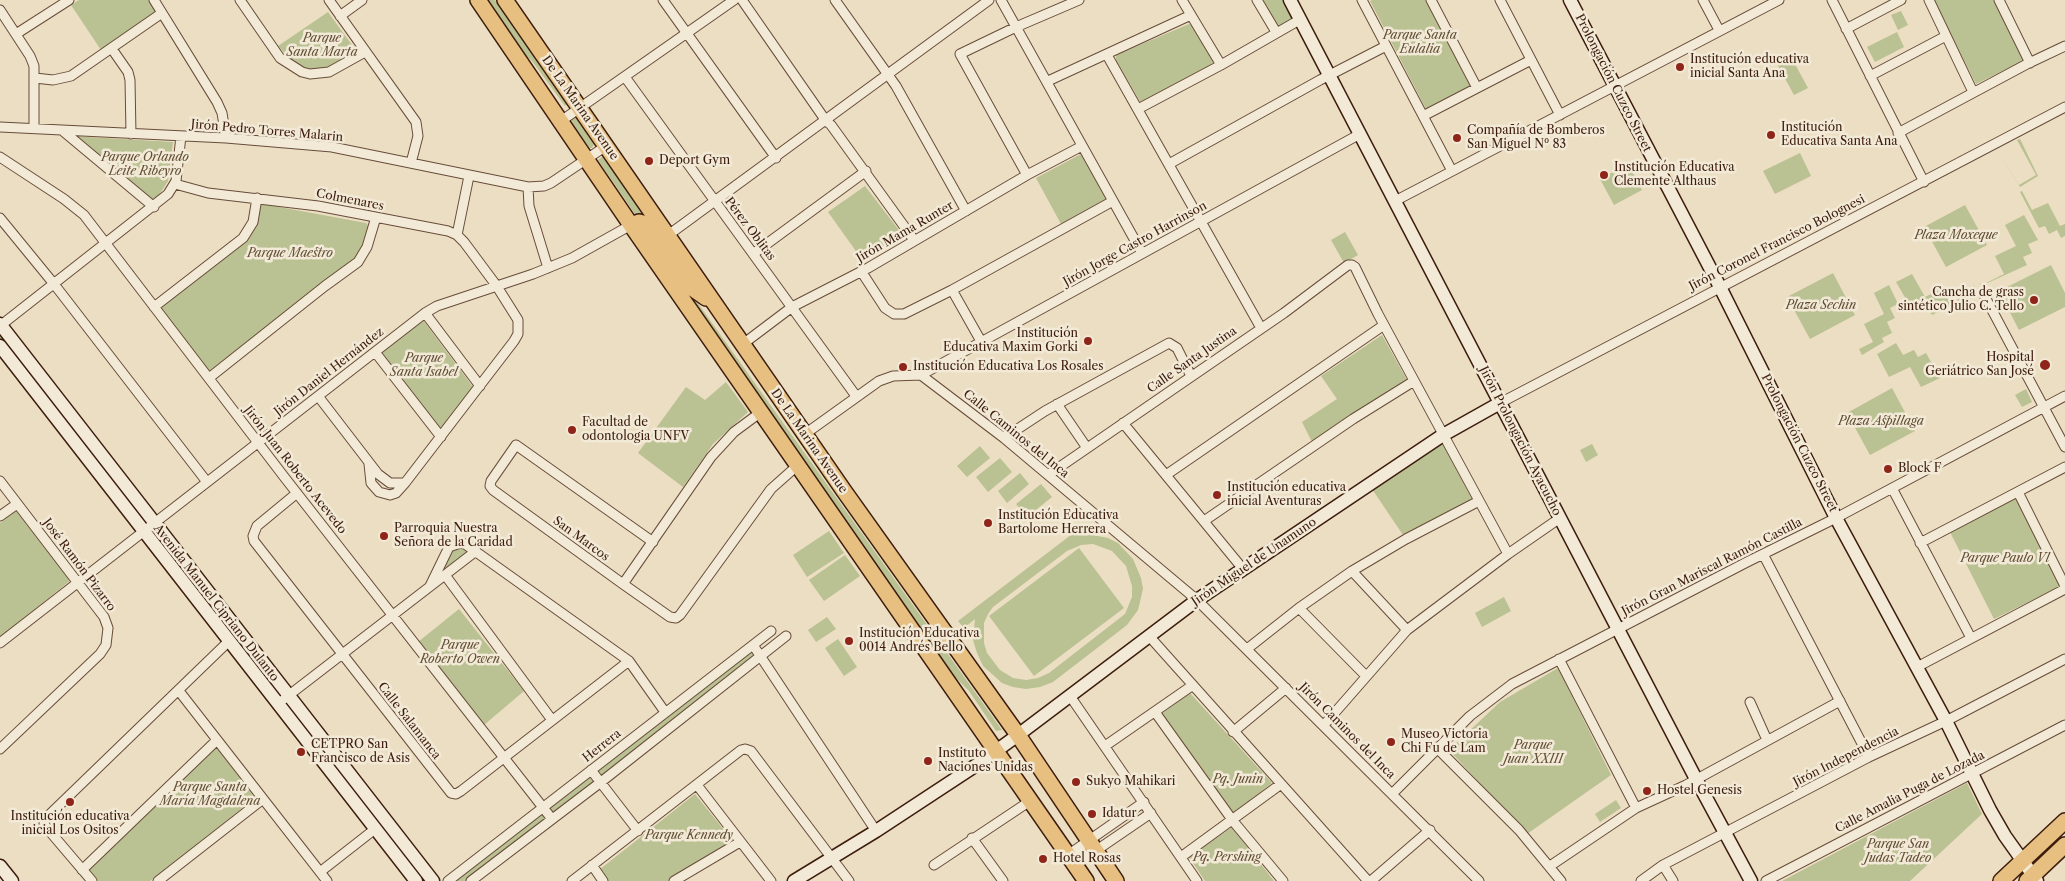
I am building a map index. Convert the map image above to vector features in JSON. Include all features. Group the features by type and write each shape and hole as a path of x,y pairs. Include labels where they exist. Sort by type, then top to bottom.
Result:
{"main road":[{"name":"De La Marina Avenue","path":"478,0 631,225 1086,881"},
{"name":"De La Marina Avenue","path":"505,0 742,344 1018,735 1116,881"},
{"path":"631,225 639,222 646,224 689,286 715,305"},
{"path":"2001,881 2065,821"},
{"path":"2032,879 2065,845"}],"street":[{"path":"16,34 70,0"},
{"path":"154,0 217,102 222,113 226,138"},
{"path":"240,0 280,58 302,72 310,74 329,72 365,52"},
{"path":"329,0 416,122 418,136 411,163"},
{"path":"340,16 362,0"},
{"path":"664,0 776,158"},
{"path":"561,121 734,0"},
{"path":"742,0 826,121 866,172 914,240"},
{"path":"835,0 889,75 913,113 966,211"},
{"path":"667,236 990,0"},
{"path":"1001,0 1048,81 1142,253"},
{"path":"1027,175 960,54 1079,0"},
{"path":"1182,0 1221,65"},
{"path":"1257,0 1276,32"},
{"name":"Jirón Prolongación Ayacucho","path":"1290,0 1696,779 1752,881"},
{"path":"1362,0 1452,172"},
{"path":"1431,0 1477,88"},
{"path":"1500,0 1560,115"},
{"name":"Prolongación Cuzco Street","path":"1570,0 1720,287 1836,518 1946,721 1990,810 2032,879"},
{"path":"1703,0 1719,30"},
{"path":"1395,201 1779,0"},
{"path":"1832,0 1924,182"},
{"path":"1846,29 1900,0"},
{"path":"1929,0 1973,92"},
{"path":"1999,0 2030,63"},
{"path":"0,10 30,56 35,78 34,128"},
{"path":"35,78 53,80 72,76 162,13"},
{"path":"1048,81 1190,16"},
{"path":"1138,109 1221,65 1300,19"},
{"path":"1870,76 1946,36"},
{"path":"1169,164 1329,75 1386,46"},
{"path":"1898,133 1973,92 2065,46"},
{"path":"112,49 128,72 130,80 131,134"},
{"path":"1107,55 1261,328"},
{"path":"1423,116 1531,60"},
{"name":"Pérez Oblitas","path":"625,77 856,396"},
{"name":"Jirón Coronel Francisco Bolognesi","path":"1500,403 2065,107"},
{"name":"Jirón Pedro Torres Malarin","path":"0,127 226,138 332,147 528,187 544,186 551,183 606,146"},
{"path":"62,130 154,207"},
{"name":"Jirón Jorge Castro Harrinson","path":"921,376 1360,134"},
{"path":"0,325 154,207 175,184 181,136"},
{"name":"Jirón Mama Runter","path":"742,344 792,307 861,271 1027,175 1082,146"},
{"name":"Jirón Juan Roberto Acevedo","path":"0,157 84,215 297,493 552,820"},
{"path":"753,254 866,172"},
{"path":"369,464 371,483 379,492 390,495 396,493 441,437 518,334 518,320 496,285 457,235 469,176"},
{"name":"Colmenares","path":"175,184 208,193 318,206 448,231 457,235"},
{"path":"528,187 528,206 548,268"},
{"path":"154,307 243,238 253,222 257,198"},
{"path":"861,271 884,308 894,314 904,314 952,290 1113,201"},
{"path":"209,378 324,286 358,262 367,247 376,217"},
{"path":"0,218 54,284 207,482"},
{"name":"Jirón Daniel Hernández","path":"0,643 425,313 437,306 548,268 590,250 631,225"},
{"name":"Calle Santa Justina","path":"1048,475 1261,328 1348,265 1355,267 1384,325"},
{"path":"952,290 982,343"},
{"path":"1984,295 2065,448"},
{"path":"425,313 480,386"},
{"name":"Avenida Manuel Cipriano Dulanto","path":"0,325 149,528 229,641 416,881"},
{"path":"1166,475 1384,325 1508,554"},
{"path":"1004,438 1057,404 1169,344 1177,348 1192,376"},
{"name":"Avenida Manuel Cipriano Dulanto","path":"0,346 289,696 433,881"},
{"path":"375,352 441,437"},
{"path":"805,434 879,381 893,376 921,376"},
{"name":"Calle Caminos del Inca","path":"921,376 1004,438 1197,600"},
{"path":"1204,521 1353,419 1414,381"},
{"path":"318,396 383,480 390,483 405,483"},
{"name":"Jirón Gran Mariscal Ramón Castilla","path":"1392,793 1470,716 1512,684 1618,628 1836,518 2065,396"},
{"name":"Jirón Miguel de Unamuno","path":"794,881 876,831 1018,735 1197,600 1443,436 1500,403"},
{"path":"1057,404 1087,448"},
{"path":"623,584 720,446 734,432 761,412"},
{"path":"1122,423 1243,569"},
{"name":"San Marcos","path":"653,542 516,445 491,481 490,486 493,490 670,617 676,618 771,490 798,465"},
{"path":"1920,543 2065,467"},
{"name":"José Ramón Pizarro","path":"0,481 78,582 104,618 108,628 106,645 100,654 3,746"},
{"path":"1892,488 1971,638"},
{"path":"1917,667 2065,587 2018,492"},
{"name":"Calle Salamanca","path":"297,493 257,526 253,536 254,541 449,792 456,794 461,791 628,661"},
{"path":"1247,649 1299,608 1352,571 1406,539 1479,501"},
{"path":"0,516 17,504"},
{"path":"1324,725 1407,630 1508,554 1560,518"},
{"path":"430,586 449,546 460,542 476,551 628,661 665,712"},
{"path":"278,704 476,551"},
{"path":"1763,554 1869,757"},
{"path":"1352,571 1407,630"},
{"path":"445,575 552,720"},
{"name":"Jirón Caminos del Inca","path":"1197,600 1430,830 1479,881"},
{"path":"1299,608 1366,676"},
{"name":"Herrera","path":"448,881 771,631"},
{"path":"471,881 601,782 786,636"},
{"path":"1149,636 1370,881 1430,830"},
{"path":"92,881 46,827 44,823 46,818 229,641"},
{"path":"754,645 876,831"},
{"path":"1559,659 1636,808"},
{"name":"Jirón Independencia","path":"1640,881 1663,865 1869,757 1946,721 2065,659"},
{"path":"1105,746 1192,685"},
{"path":"1234,732 1286,688"},
{"path":"179,691 327,881"},
{"path":"1070,696 1197,881"},
{"path":"1550,866 1636,808 1696,779 1840,701"},
{"path":"1750,702 1767,740"},
{"path":"1155,712 1233,820 1283,881"},
{"name":"Calle Amalia Puga de Lozada","path":"1766,881 2065,725"},
{"path":"0,735 3,746"},
{"path":"82,870 217,740"},
{"path":"1437,748 1519,830 1562,881"},
{"path":"572,881 741,750 749,750 850,881"},
{"path":"591,770 638,831"},
{"path":"1181,857 1281,784"},
{"path":"696,785 771,881"},
{"path":"158,881 263,799"},
{"path":"934,865 1030,801"},
{"path":"1092,846 1144,802"},
{"path":"1071,860 1151,813"},
{"path":"320,872 375,829"},
{"path":"972,838 1003,881"},
{"path":"674,881 740,842"},
{"path":"592,865 603,881"},
{"path":"1663,865 1673,881"},
{"path":"0,866 12,881"}],"green space":[{"path":"79,0 149,0 156,12 101,50 71,5"},
{"path":"487,0 495,0 567,104 565,106 532,61 522,52"},
{"path":"1263,0 1285,0 1295,17 1279,27"},
{"name":"Parque Santa Eulalia","path":"1426,0 1470,86 1426,109 1370,1"},
{"path":"1933,0 1994,0 2025,60 1976,84"},
{"path":"1901,11 1908,25 1898,30 1891,15"},
{"name":"Parque Santa Marta","path":"328,12 357,52 333,67 311,71 292,61 278,46"},
{"path":"1189,24 1194,26 1214,61 1211,65 1144,104 1141,103 1116,60 1116,55"},
{"path":"1897,32 1904,47 1875,62 1867,47"},
{"path":"1790,55 1808,88 1794,95 1776,62"},
{"path":"575,117 594,144 592,148 590,148 570,121"},
{"name":"Parque Orlando Leite Ribeyro","path":"71,136 173,142 168,181 159,195 152,201"},
{"path":"2020,139 2038,176 2020,187 1997,150 2019,185 2036,175 2017,140"},
{"path":"1800,153 1811,176 1775,194 1763,171"},
{"path":"1081,154 1106,199 1061,224 1036,178"},
{"path":"603,156 642,213 637,217 598,160"},
{"path":"1628,164 1642,190 1614,205 1600,179"},
{"path":"865,186 905,238 863,261 828,212"},
{"path":"2022,191 2032,210 2048,203 2060,226 2065,224 2065,236 2061,238 2057,230 2049,234 2045,226 2039,228 2020,192"},
{"name":"Parque Maestro","path":"263,204 366,223 369,226 364,245 355,260 209,371 160,307 241,245 259,207"},
{"name":"Plaza Moxeque","path":"1965,205 1987,245 1946,267 1924,227"},
{"path":"2024,215 2038,240 2028,244 2032,253 2023,257 2027,265 1981,286 1979,283 1982,285 2004,274 1995,256 2016,246 2005,225"},
{"path":"643,229 645,229 1002,730 996,731 969,691 952,674"},
{"path":"1345,232 1358,255 1344,263 1331,240"},
{"name":"Cancha de grass sintético Julio C. Tello","path":"2051,265 2065,293 2065,307 2019,330 1999,291"},
{"name":"Plaza Sechin","path":"1833,273 1855,315 1810,339 1787,297"},
{"path":"1912,274 1925,297 1945,287 1953,302 1975,290 1973,283 1977,292 1932,315 1927,307 1920,311 1915,303 1910,306 1896,282"},
{"path":"1889,285 1898,304 1890,308 1895,318 1887,322 1892,333 1882,338 1884,342 1862,355 1859,349 1873,342 1864,324 1884,314 1874,293"},
{"name":"Parque Santa Isabel","path":"423,320 473,387 441,430 381,353"},
{"path":"0,331 148,523 146,525 143,524 0,340"},
{"path":"1382,335 1407,380 1312,442 1302,422 1337,399 1321,376"},
{"path":"1896,343 1903,355 1914,350 1918,357 1926,353 1940,378 1921,387 1910,367 1889,377 1877,354"},
{"path":"726,382 748,412 713,444 683,487 638,453 686,387 705,400"},
{"name":"Plaza Aspillaga","path":"1892,388 1915,431 1870,455 1847,413"},
{"path":"2026,389 2032,402 2022,407 2015,395"},
{"path":"1443,444 1472,499 1403,535 1372,489"},
{"path":"1592,444 1598,455 1586,462 1580,450"},
{"path":"980,446 990,458 967,477 957,466"},
{"path":"1000,458 1012,472 988,492 976,477"},
{"path":"1020,473 1029,484 1007,503 998,491"},
{"path":"1041,484 1052,497 1027,517 1016,504"},
{"name":"Parque Paulo Vl","path":"2016,498 2061,586 1994,619 1950,532"},
{"path":"16,510 71,580 0,637 0,523"},
{"path":"1084,525 1090,532 1087,534 1108,538 1118,543 1133,559 1141,578 1143,589 1138,610 1127,625 1053,682 1040,687 1026,689 1002,683 983,666 977,653 973,640 975,619 964,628 958,621","holes":["1093,544 1112,551 1126,566 1132,586 1132,597 1125,614 1049,673 1038,678 1026,680 1013,678 1000,670 987,653 984,643 984,623 993,607 1067,551 1081,545"]},
{"path":"829,531 844,553 807,577 793,555"},
{"path":"457,547 464,548 469,554 439,577 449,551"},
{"path":"1079,548 1124,608 1034,676 989,616"},
{"path":"845,555 860,576 824,601 809,580"},
{"path":"1504,597 1511,611 1482,627 1475,613"},
{"name":"Parque Roberto Owen","path":"459,609 524,691 484,725 418,642"},
{"path":"827,617 836,629 816,642 808,630"},
{"path":"838,639 857,667 844,676 825,648"},
{"path":"750,652 753,652 756,656 600,777 597,769"},
{"name":"Parque Juan XXIII","path":"1558,668 1611,775 1527,834 1449,750 1500,702"},
{"name":"Pq. Junin","path":"1190,693 1272,783 1233,814 1160,715"},
{"name":"Parque Santa María Magdalena","path":"216,747 255,798 150,881 98,881 87,869"},
{"path":"589,775 592,775 595,781 594,784 556,814 552,814 548,810 549,807"},
{"name":"Parque San Judas Tadeo","path":"1967,783 1982,814 1910,881 1782,881"},
{"name":"Parque Kennedy","path":"695,794 732,840 731,845 671,881 606,881 599,870"},
{"path":"1616,800 1621,808 1600,822 1595,814"},
{"path":"540,814 543,814 545,817 543,821 467,881 451,881"},
{"name":"Pq. Pershing","path":"1232,827 1274,881 1205,881 1189,857"}],"place":[{"name":"Institución educativa inicial Santa Ana","path":"1680,67"},
{"name":"Institución Educativa Santa Ana","path":"1771,135"},
{"name":"Compañía de Bomberos San Miguel Nº 83","path":"1457,138"},
{"name":"Deport Gym","path":"649,161"},
{"name":"Institución Educativa Clemente Althaus","path":"1604,175"},
{"name":"Cancha de grass sintético Julio C. Tello","path":"2034,300"},
{"name":"Institución Educativa Maxim Gorki","path":"1088,341"},
{"name":"Hospital Geriátrico San José","path":"2045,365"},
{"name":"Institución Educativa Los Rosales","path":"903,367"},
{"name":"Facultad de odontologia UNFV","path":"572,430"},
{"name":"Block F","path":"1888,469"},
{"name":"Institución educativa inicial Aventuras","path":"1217,495"},
{"name":"Institución Educativa Bartolome Herrera","path":"988,523"},
{"name":"Parroquia Nuestra Señora de la Caridad","path":"384,536"},
{"name":"Institución Educativa 0014 Andrés Bello","path":"849,641"},
{"name":"Museo Victoria Chi Fu de Lam","path":"1391,742"},
{"name":"CETPRO San Francisco de Asis","path":"301,752"},
{"name":"Instituto Naciones Unidas","path":"928,761"},
{"name":"Sukyo Mahikari","path":"1076,782"},
{"name":"Hostel Genesis","path":"1647,791"},
{"name":"Institución educativa inicial Los Ositos","path":"70,802"},
{"name":"Idatur","path":"1092,814"},
{"name":"Hotel Rosas","path":"1043,859"}]}
